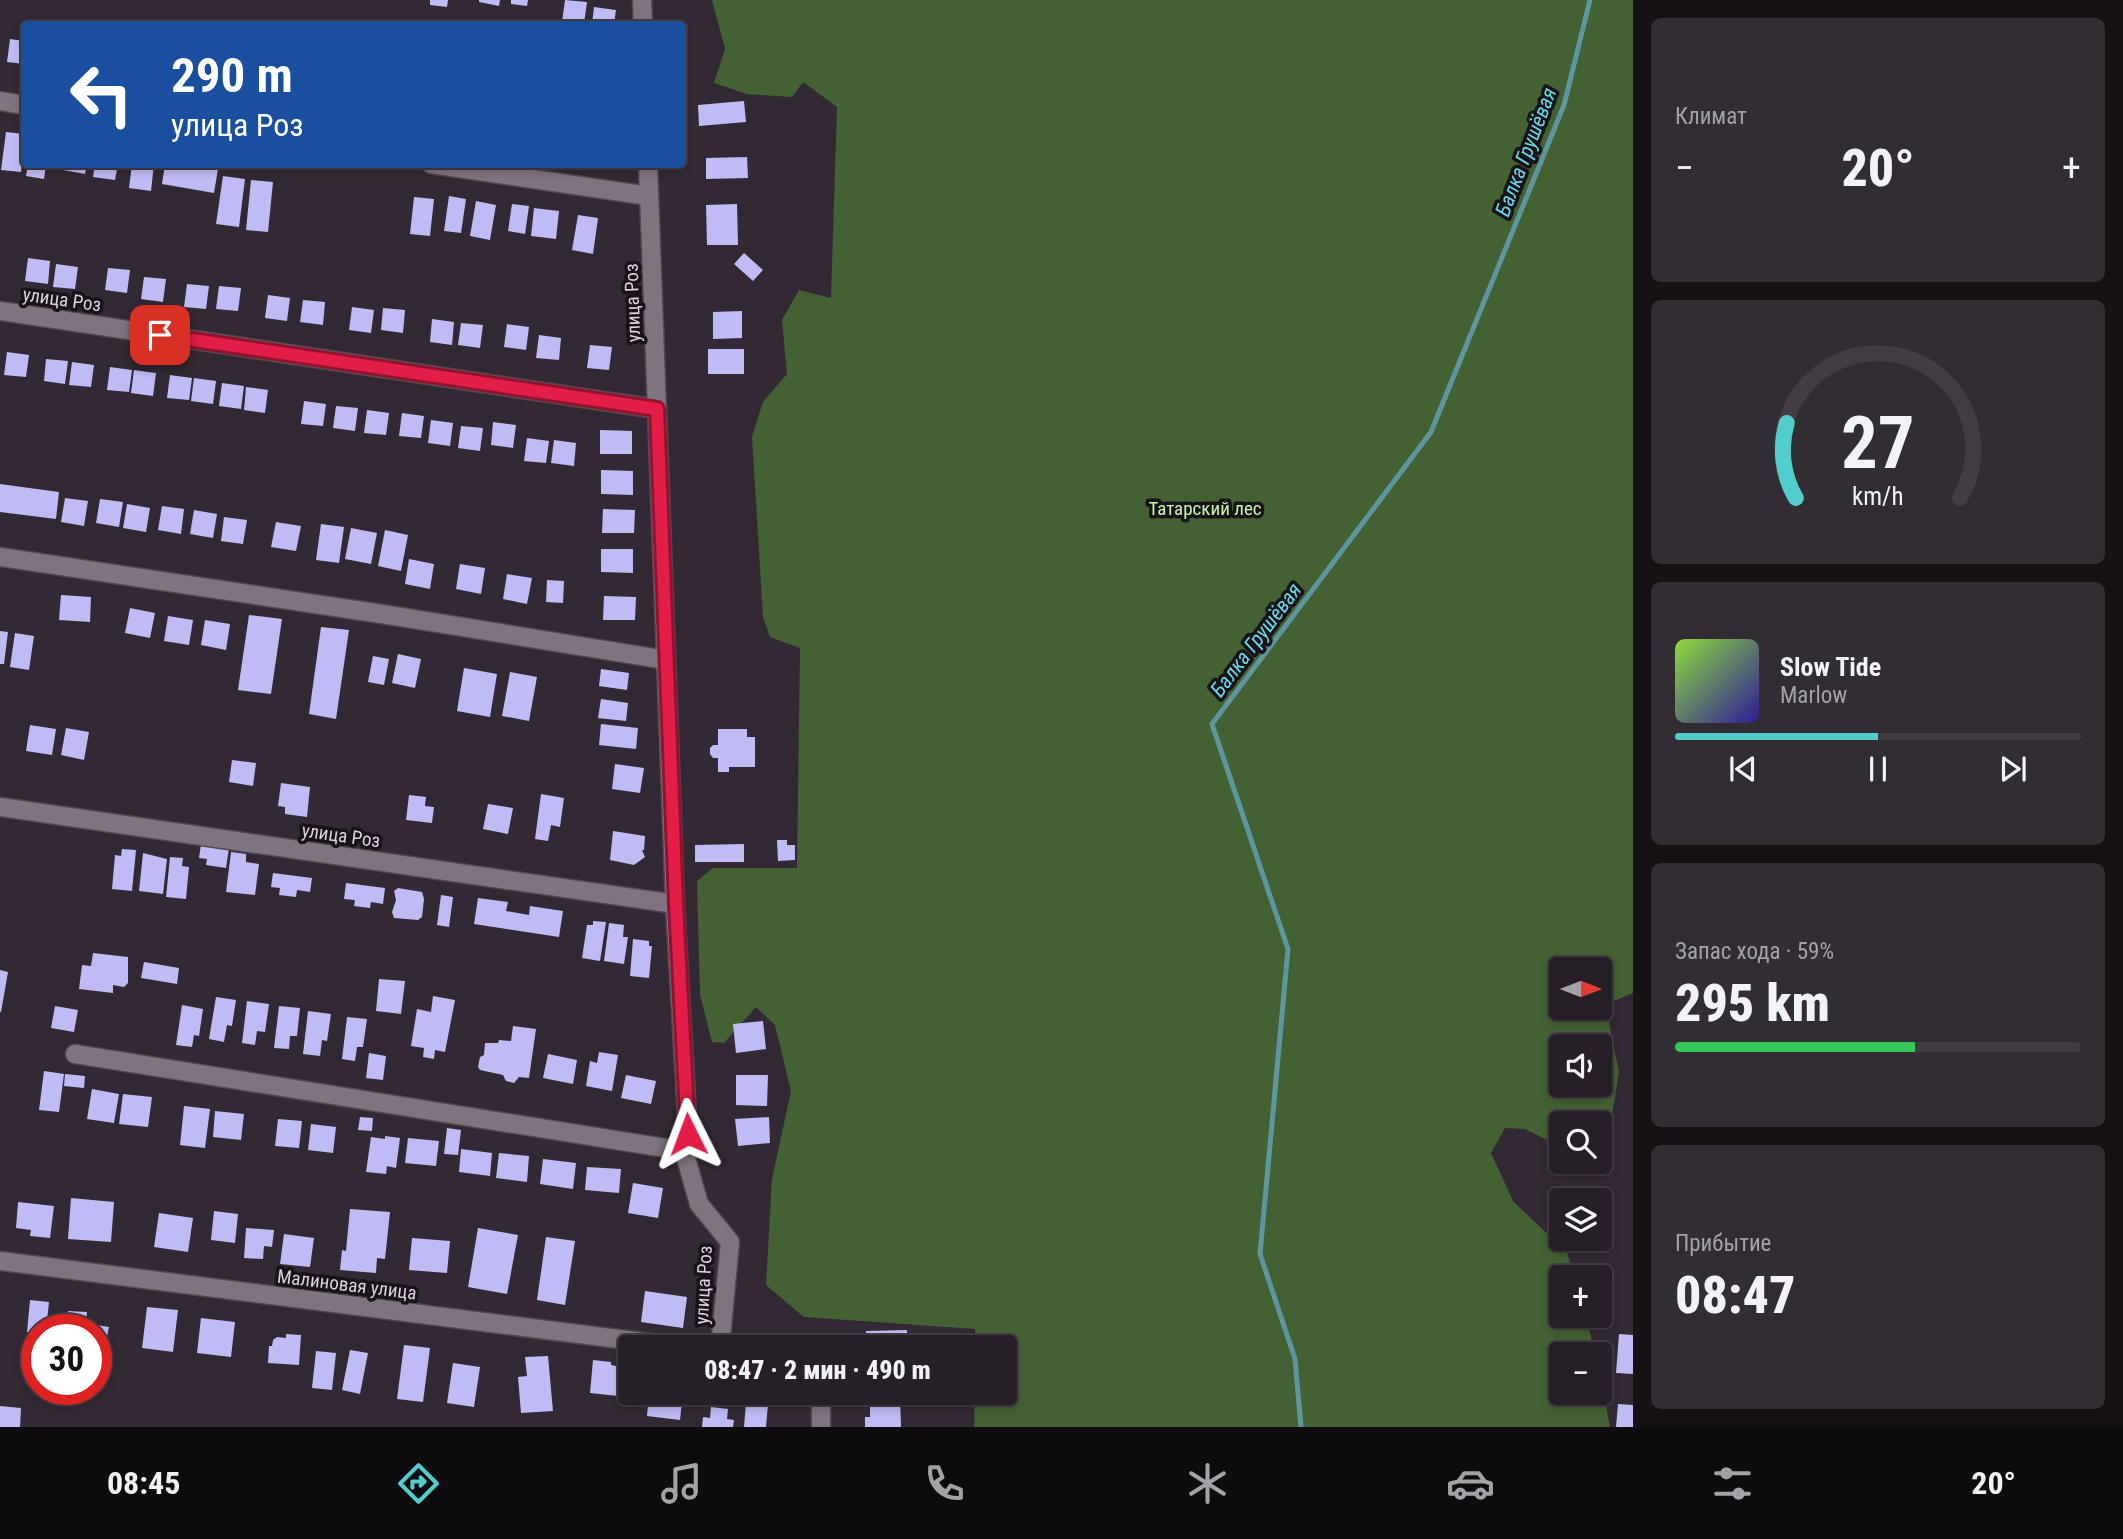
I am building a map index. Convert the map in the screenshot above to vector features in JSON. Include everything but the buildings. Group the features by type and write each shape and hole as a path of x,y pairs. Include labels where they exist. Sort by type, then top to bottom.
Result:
{"street":[{"path":"642,0 643,21"},
{"path":"0,101 21,104"},
{"path":"457,168 649,197"},
{"name":"улица Роз","path":"648,168 676,904 688,1134 684,1151 699,1204 730,1242 721,1335"},
{"name":"улица Роз","path":"0,311 657,409"},
{"path":"0,557 666,660"},
{"name":"улица Роз","path":"0,807 676,904"},
{"path":"75,1054 684,1151"},
{"name":"Малиновая улица","path":"0,1261 618,1339"},
{"path":"821,1405 821,1427"}],"green space":[{"name":"Татарский лес","path":"712,0 1633,0 1633,993 1614,1001 1612,1010 1612,957 1549,957 1549,1020 1610,1020 1611,1034 1549,1034 1549,1097 1612,1097 1612,1038 1619,1072 1612,1115 1612,1111 1549,1111 1549,1141 1525,1129 1505,1128 1491,1153 1513,1201 1549,1236 1549,1251 1565,1251 1571,1265 1549,1265 1549,1328 1589,1328 1592,1342 1549,1342 1549,1405 1606,1405 1610,1427 974,1427 975,1405 1017,1405 1017,1335 975,1335 975,1329 804,1317 766,1285 772,1179 791,1091 775,1025 756,1007 724,1043 712,1042 700,994 697,881 713,868 797,868 800,648 770,637 763,617 752,437 763,402 787,374 782,320 799,290 831,298 837,107 803,82 792,97 747,94 714,83 725,49"}],"waterway":[{"name":"Балка Грушёвая","path":"1301,1427 1295,1359 1260,1254 1288,949 1212,724 1431,432 1564,105 1590,0"}],"route":[{"path":"160,335 639,404 657,409 676,904 688,1134"}]}
